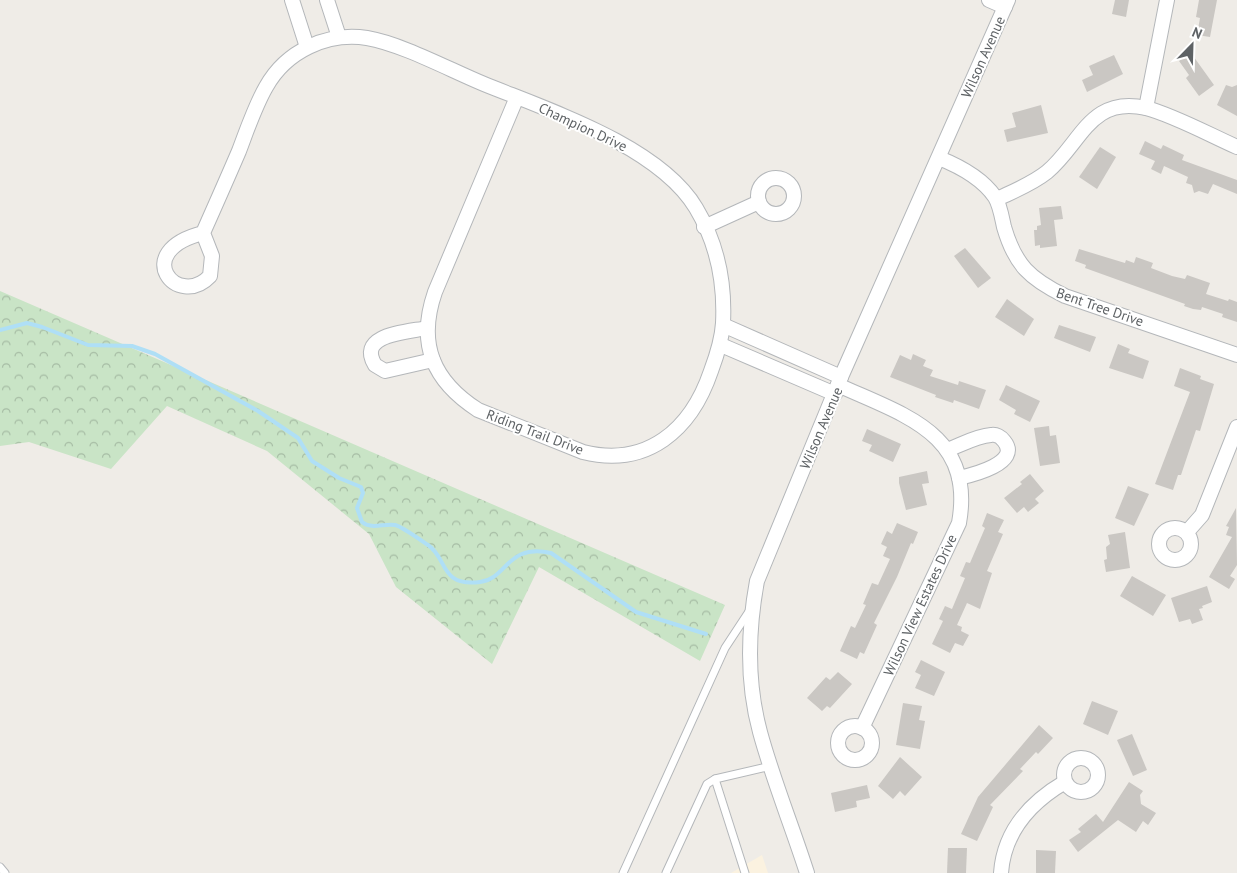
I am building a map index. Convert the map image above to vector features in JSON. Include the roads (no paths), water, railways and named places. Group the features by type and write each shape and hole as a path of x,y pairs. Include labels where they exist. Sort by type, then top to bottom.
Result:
{"street":[{"path":"292,0 307,47"},
{"path":"327,0 339,38"},
{"path":"989,0 1006,3"},
{"path":"1146,108 1167,0"},
{"name":"Wilson Avenue","path":"807,873 760,732 753,691 750,655 752,607 757,581 838,385 1006,3"},
{"name":"Champion Drive","path":"203,234 266,86 295,54 307,47 339,38 353,37 382,42 620,143 656,166 685,194 696,208 718,259 723,325 721,345"},
{"name":"Riding Trail Drive","path":"517,98 428,311 429,352 441,376 464,401 478,410 583,452 600,456 619,455 639,452 657,444 688,419 707,384 721,345"},
{"path":"997,199 1028,185 1048,171 1082,129 1104,111 1128,106 1146,108 1237,147"},
{"name":"Bent Tree Drive","path":"938,158 954,164 980,182 997,199 1010,246 1018,261 1030,276 1044,286 1065,296 1237,355"},
{"path":"704,226 759,202"},
{"path":"723,325 838,385"},
{"path":"427,328 380,339 372,347 370,354 375,365 385,371 433,360"},
{"path":"721,345 838,385"},
{"name":"Wilson View Estates Drive","path":"838,385 918,422 934,434 947,450 959,478 962,503 958,522 862,728"},
{"path":"1186,532 1202,515 1237,427"},
{"path":"947,450 989,435 1000,436 1007,445 1007,454 996,466 959,478"},
{"path":"1001,873 1006,842 1026,812 1044,794 1065,782"}],"lane":[{"path":"623,873 725,648 752,607"},
{"path":"666,873 702,792 715,779 771,766"},
{"path":"715,779 745,873"},
{"path":"0,868 5,873"}],"waterway":[{"path":"0,330 27,323 88,345 132,346 155,354 258,411 298,438 312,461 339,478 361,487 363,493 357,508 362,522 370,526 398,526 428,545 439,557 446,570 457,580 480,582 496,575 516,557 525,553 536,551 551,553 636,612 706,634"}]}
